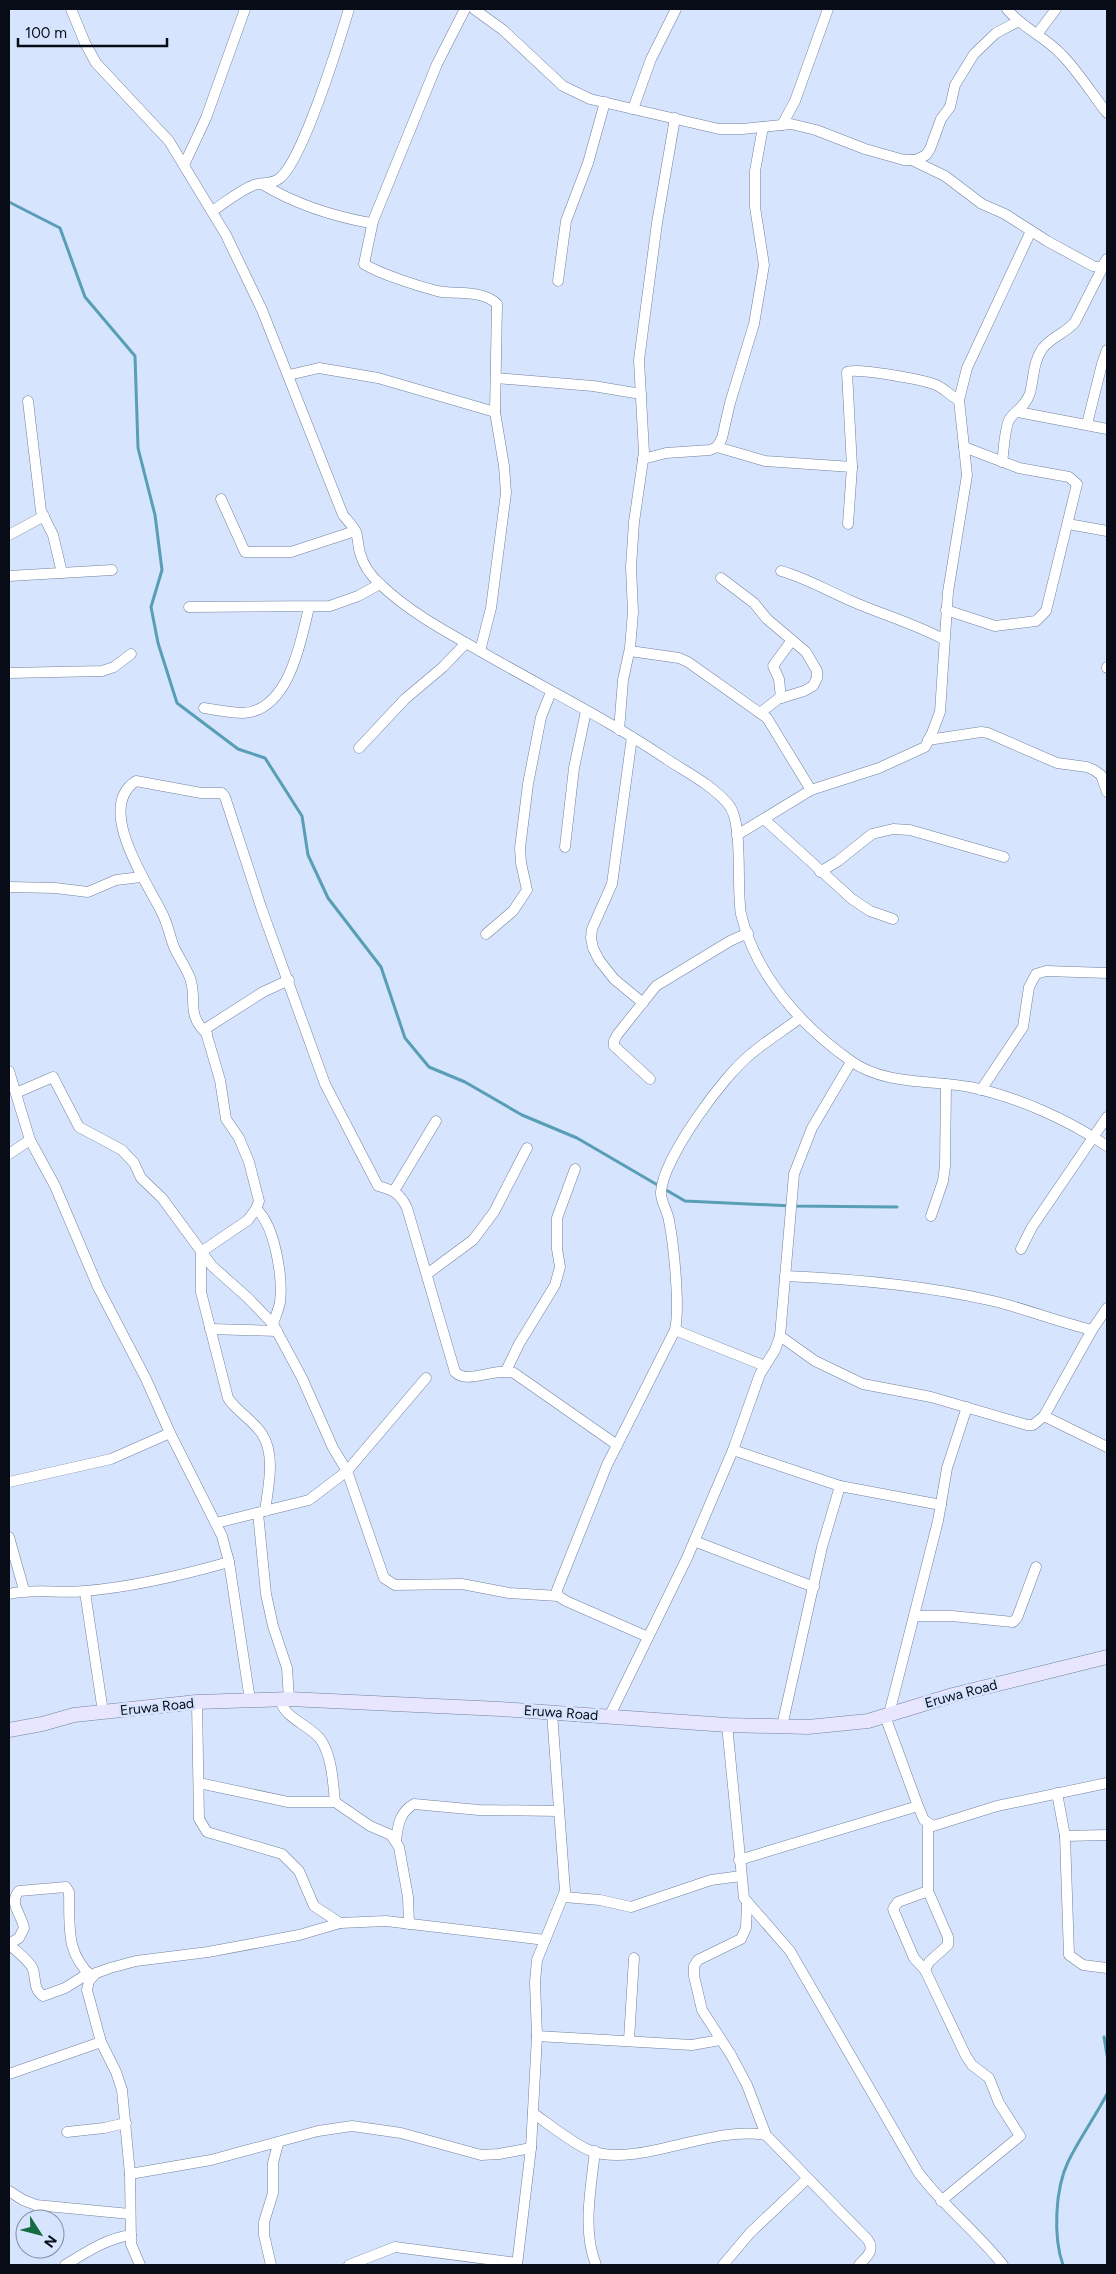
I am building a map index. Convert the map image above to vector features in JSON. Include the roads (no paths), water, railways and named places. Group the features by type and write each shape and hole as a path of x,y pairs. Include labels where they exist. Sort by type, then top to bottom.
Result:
{"main road":[{"name":"Eruwa Road","path":"9,1730 42,1724 74,1715 197,1702 285,1699 500,1709 727,1725 846,1724 1107,1657"}],"street":[{"path":"71,9 85,43 96,63 169,142 226,235 262,310 343,515 355,531 360,555 371,574 380,584 428,621 632,737 718,793 734,810 741,913 761,964 775,988 800,1018 852,1062 878,1074 981,1090 1047,1114 1094,1137 1107,1146"},
{"path":"184,165 202,127 245,9"},
{"path":"212,211 254,186 272,183 279,179 297,151 349,9"},
{"path":"465,9 437,64 373,221 364,264 438,291 474,294 492,300 497,304 495,412 505,472 506,493 492,608 480,651"},
{"path":"474,9 503,30 562,86 583,96 719,129 791,124 816,130 865,149 912,160 946,176 982,204 1005,214 1092,266 1098,269 1105,263"},
{"path":"633,109 651,59 676,9"},
{"path":"782,125 795,101 828,9"},
{"path":"1007,9 1017,22 1038,33 1062,55 1107,113"},
{"path":"1038,33 1056,9"},
{"path":"912,160 921,158 930,149 942,119 950,107 958,79 974,54 996,33 1017,22"},
{"path":"558,282 566,221 588,163 605,102"},
{"path":"619,730 623,680 630,651 633,612 631,567 634,522 643,459 639,360 651,283 657,223 675,118"},
{"path":"643,459 666,453 710,450 717,447 722,438 730,403 754,324 764,265 755,207 756,171 763,127"},
{"path":"262,184 294,202 350,219 370,223 373,221"},
{"path":"737,835 811,790 879,768 925,747 940,712 944,670 943,639 946,610 967,469 959,400 967,368 1031,231"},
{"path":"1002,462 1009,420 1018,412 1029,394 1034,365 1038,356 1044,346 1070,329 1105,263"},
{"path":"1088,424 1107,350"},
{"path":"288,375 319,368 378,378 495,412"},
{"path":"848,524 852,467 846,372 850,370 868,371 924,381 936,385 959,400"},
{"path":"496,378 593,386 641,394"},
{"path":"28,401 39,498 44,516 53,535 62,573"},
{"path":"1018,412 1107,428"},
{"path":"717,447 764,461 852,467"},
{"path":"946,610 994,626 1036,621 1042,617 1046,611 1076,497 1077,484 1074,480 1002,462 964,447"},
{"path":"967,469 986,457"},
{"path":"221,499 245,552 291,552 355,531"},
{"path":"9,535 44,516"},
{"path":"1068,524 1107,531"},
{"path":"9,576 112,570"},
{"path":"781,571 800,576 848,600 926,630 943,639"},
{"path":"721,578 754,603 766,619 792,640 814,663 817,678 814,686 769,704 760,713"},
{"path":"188,607 330,606 358,596 380,584"},
{"path":"204,708 244,713 258,709 268,702 290,677 309,607"},
{"path":"781,698 779,679 773,666 792,640"},
{"path":"360,748 406,699 443,667 466,643"},
{"path":"630,651 679,658 688,662 760,713 773,725 811,790"},
{"path":"9,673 102,671 114,667 131,654"},
{"path":"486,934 513,911 527,890 520,848 528,784 540,716 551,692"},
{"path":"565,847 574,768 586,712"},
{"path":"928,740 981,732 988,733 1057,763 1087,767 1094,770 1101,775 1107,792"},
{"path":"632,737 612,884 592,928 591,938 593,948 599,960 614,979 643,1003"},
{"path":"207,1034 194,1018 191,980 175,949 163,915 140,877 120,819 124,794 136,781 201,793 222,793 225,797 262,910 326,1084 344,1124 378,1186 394,1191 402,1197 407,1208 455,1372 460,1377 467,1378 484,1373 506,1371 514,1373 617,1445"},
{"path":"764,819 801,850 820,872 870,911 893,919"},
{"path":"820,872 838,862 872,834 893,829 910,830 1004,857"},
{"path":"9,887 54,888 88,892 116,880 140,877"},
{"path":"650,1079 614,1046 614,1041 656,986 730,941 748,933"},
{"path":"981,1090 1023,1027 1030,988 1036,974 1046,971 1107,973"},
{"path":"201,1252 248,1220 256,1209 259,1200 256,1181 239,1138 226,1119 220,1080 205,1029 289,980"},
{"path":"558,1596 557,1590 562,1577 617,1445 675,1330 677,1310 670,1221 661,1195 673,1156 715,1094 750,1054 800,1018"},
{"path":"609,1717 694,1541 733,1450 765,1366 780,1336 794,1174 812,1128 852,1062"},
{"path":"9,1070 30,1140 55,1186 98,1287 146,1379 170,1433 222,1536 229,1562 250,1700"},
{"path":"16,1093 53,1077 79,1127 122,1150 134,1163 145,1182 162,1198 212,1266 248,1298 275,1328 302,1378 333,1448 347,1471 384,1578 390,1583 462,1584 509,1593 558,1596 648,1637"},
{"path":"931,1216 943,1181 945,1166 946,1084"},
{"path":"1021,1249 1032,1227 1107,1117"},
{"path":"394,1191 436,1121"},
{"path":"9,1154 30,1140"},
{"path":"427,1274 474,1240 494,1212 526,1148"},
{"path":"506,1371 519,1344 556,1285 560,1267 557,1250 557,1218 575,1169"},
{"path":"256,1209 263,1215 275,1243 280,1301 275,1328"},
{"path":"201,1252 201,1292 228,1398 263,1435 267,1444 269,1478 261,1512 266,1594 273,1626 287,1668 284,1711 306,1725 325,1748 332,1773 335,1802"},
{"path":"785,1276 852,1279 909,1285 994,1302 1092,1330"},
{"path":"780,1336 815,1361 863,1384 931,1396 1027,1426 1033,1425 1044,1416 1092,1330 1107,1308"},
{"path":"210,1329 275,1328"},
{"path":"675,1330 765,1366"},
{"path":"216,1523 309,1500 347,1471 426,1378"},
{"path":"924,1970 929,1962 948,1945 948,1937 928,1891 928,1824 918,1806 887,1715 914,1616 948,1468 967,1407"},
{"path":"1044,1416 1107,1447"},
{"path":"9,1482 111,1459 170,1433"},
{"path":"733,1450 840,1486 941,1505"},
{"path":"782,1726 814,1587 840,1486"},
{"path":"9,1537 24,1590"},
{"path":"694,1541 814,1587"},
{"path":"9,1594 24,1590 85,1592 191,1573 229,1562"},
{"path":"914,1616 952,1616 1013,1622 1017,1618 1036,1567"},
{"path":"85,1592 103,1712"},
{"path":"197,1702 199,1819 207,1832 282,1854 299,1871 314,1906 340,1923"},
{"path":"350,2265 395,2247 517,2264 531,2148 537,2036 535,1982 537,1960 564,1897 552,1713"},
{"path":"727,1725 744,1898 776,1932 790,1951 918,2172 941,2201 993,2252 1003,2265"},
{"path":"199,1783 288,1802 335,1802 370,1826 391,1835 396,1840"},
{"path":"928,1824 939,1825 997,1806 1107,1783"},
{"path":"1057,1793 1065,1836 1069,1955 1083,1965 1107,1968"},
{"path":"409,1924 408,1897 396,1840 399,1821 405,1809 414,1804 479,1810 559,1810"},
{"path":"739,1860 918,1806"},
{"path":"1065,1836 1107,1835"},
{"path":"564,1897 600,1900 631,1907 711,1880 741,1876"},
{"path":"91,1975 79,1964 72,1948 69,1892 66,1887 19,1891 16,1894 14,1904 24,1928 19,1938 9,1944 32,1968 34,1983 38,1992 44,1996 96,1973 136,1961 208,1952 290,1937 340,1923 386,1921 545,1940"},
{"path":"928,1891 898,1902 893,1909 914,1958 924,1970 966,2056 972,2065 989,2078 999,2103 1020,2136 941,2201"},
{"path":"747,1902 746,1928 741,1939 698,1960 694,1966 694,1976 702,2010 731,2055 747,2085 766,2135 872,2246 871,2251 859,2265"},
{"path":"629,2040 634,1958"},
{"path":"91,1975 88,1990 101,2042 116,2072 122,2090 130,2174 131,2244 140,2265"},
{"path":"537,2036 692,2045 720,2040"},
{"path":"9,2074 101,2042"},
{"path":"533,2113 595,2151 624,2155 724,2134 747,2132 766,2135"},
{"path":"67,2132 104,2128 126,2123"},
{"path":"130,2174 211,2160 278,2144 318,2131 352,2126 401,2133 481,2155 499,2154 531,2148"},
{"path":"271,2265 264,2235 264,2222 273,2192 273,2163 278,2144"},
{"path":"595,2151 589,2205 589,2230 596,2265"},
{"path":"723,2265 750,2233 807,2179"},
{"path":"9,2191 23,2200 36,2205 130,2214"},
{"path":"65,2265 113,2238 131,2235"}],"waterway":[{"path":"9,202 60,228 85,297 135,356 138,448 155,515 162,570 151,607 158,643 177,703 238,749 265,758 302,816 308,855 328,898 381,967 405,1038 429,1067 465,1082 522,1115 577,1138 685,1201 792,1206 897,1207"},
{"path":"1104,2037 1107,2055"},
{"path":"1063,2265 1057,2227 1060,2186 1072,2153 1107,2094"}]}
